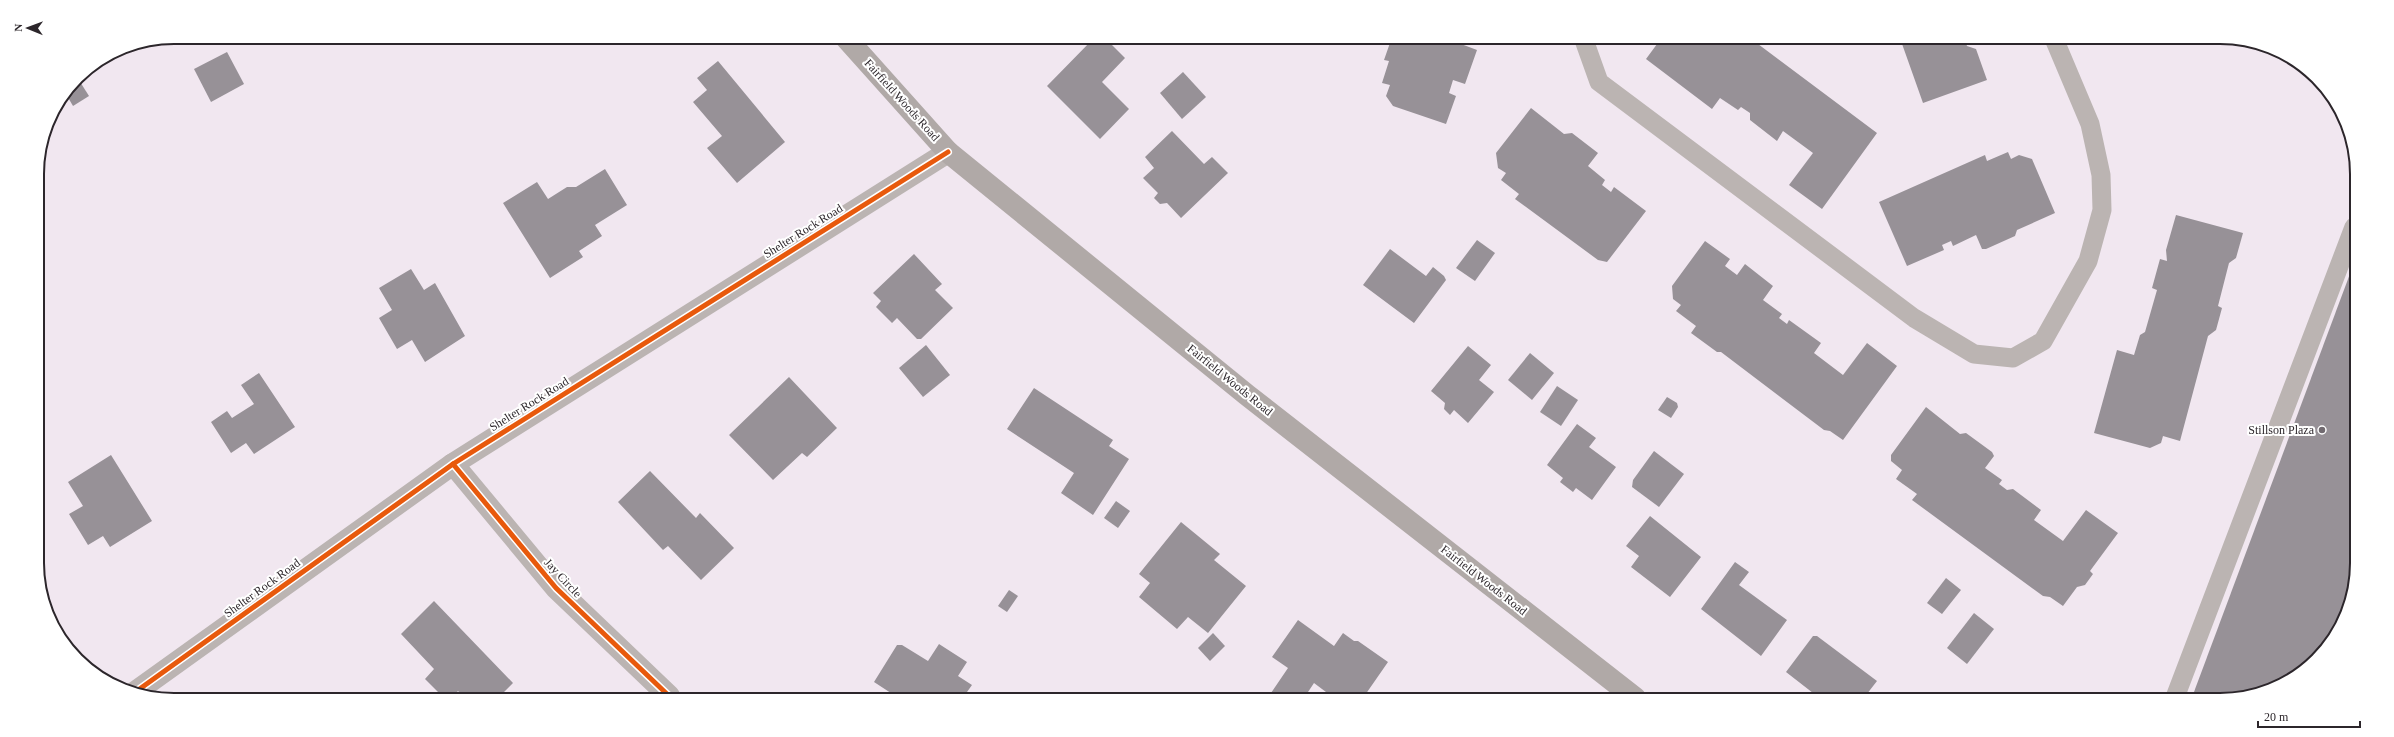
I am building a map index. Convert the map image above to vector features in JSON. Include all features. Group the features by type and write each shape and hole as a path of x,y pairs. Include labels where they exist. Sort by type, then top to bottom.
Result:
{"main road":[{"name":"Fairfield Woods Road","path":"851,44 948,152 1247,395 1629,693"}],"street":[{"name":"Shelter Rock Road","path":"140,689 453,464 948,152"},
{"name":"Jay Circle","path":"453,464 556,588 666,693"}],"lane":[{"path":"1585,44 1599,82 1914,318 1974,354 2013,358 2043,341 2088,262 2102,210 2101,175 2090,124 2055,44"},
{"path":"2177,693 2350,238"}],"building":[{"path":"1088,44 1111,44 1125,58 1102,82 1129,109 1100,139 1047,86"},
{"path":"1390,44 1461,44 1477,50 1465,84 1453,80 1449,93 1456,96 1446,124 1393,106 1386,96 1390,85 1382,83 1389,61 1384,60"},
{"path":"1657,44 1758,44 1877,133 1822,209 1789,185 1813,153 1783,131 1777,141 1750,120 1750,113 1741,107 1738,110 1720,98 1712,109 1646,59"},
{"path":"1902,44 1966,44 1967,46 1976,49 1987,80 1923,103"},
{"path":"227,52 244,84 211,102 194,69"},
{"path":"718,61 785,142 737,183 707,148 722,136 693,102 707,90 697,78"},
{"path":"1183,72 1206,97 1182,119 1160,93"},
{"path":"81,83 89,96 73,106 69,98"},
{"path":"1531,108 1564,134 1572,133 1598,153 1588,166 1605,180 1602,185 1611,192 1614,187 1646,211 1607,262 1598,260 1515,199 1519,194 1501,180 1506,173 1498,168 1496,153"},
{"path":"1172,131 1204,164 1212,157 1228,173 1181,218 1167,203 1160,204 1154,198 1158,193 1143,178 1154,168 1145,157"},
{"path":"2008,152 2011,159 2019,155 2032,159 2055,213 2017,230 2015,236 1986,249 1982,249 1976,235 1953,246 1951,241 1942,245 1944,250 1907,266 1879,202 1985,155 1987,161"},
{"path":"605,169 627,205 595,225 602,236 579,251 583,257 550,278 503,203 537,182 548,199 567,187 576,187"},
{"path":"2176,215 2243,233 2236,258 2229,263 2218,306 2222,308 2216,330 2208,336 2180,441 2163,436 2161,443 2150,448 2094,433 2117,350 2134,355 2140,335 2145,332 2157,290 2152,288 2160,259 2167,261 2166,250"},
{"path":"1477,240 1495,253 1475,281 1456,268"},
{"path":"1705,241 1730,259 1725,266 1737,275 1745,264 1773,286 1763,300 1782,314 1779,318 1787,324 1789,320 1821,343 1814,353 1843,375 1867,343 1897,366 1843,440 1830,431 1824,430 1721,352 1717,352 1691,333 1696,326 1676,311 1681,305 1673,299 1672,286"},
{"path":"1390,249 1426,276 1433,267 1444,276 1446,280 1414,323 1363,285"},
{"path":"914,254 942,284 935,290 953,308 921,339 917,339 897,318 892,323 876,307 881,301 873,293"},
{"path":"411,269 424,290 435,283 465,336 425,362 412,340 397,349 379,318 392,310 379,288"},
{"name":"Stillson Plaza","path":"2350,274 2350,563 2346,597 2337,621 2318,649 2306,661 2278,680 2246,691 2229,693 2194,693"},
{"path":"926,345 950,375 923,397 899,368"},
{"path":"1468,346 1491,365 1479,380 1494,392 1468,423 1454,410 1450,415 1444,409 1445,403 1431,391"},
{"path":"1530,353 1554,373 1532,400 1508,380"},
{"path":"259,373 295,427 254,454 246,443 231,453 211,422 227,411 232,418 254,404 241,385"},
{"path":"789,377 837,428 807,457 802,453 773,480 729,435"},
{"path":"1557,386 1578,400 1561,426 1540,412"},
{"path":"1034,388 1113,440 1109,446 1129,459 1093,515 1061,493 1074,473 1007,429"},
{"path":"1667,397 1677,403 1678,407 1671,418 1658,410"},
{"path":"1926,407 1960,434 1966,433 1992,452 1994,456 1985,468 2002,480 1999,484 2007,490 2013,489 2041,510 2034,520 2063,541 2086,510 2118,533 2090,571 2093,574 2085,585 2077,587 2063,606 2050,597 2043,596 1912,500 1917,494 1896,479 1902,470 1891,461 1891,455"},
{"path":"1577,424 1596,438 1589,447 1616,467 1592,500 1576,488 1573,492 1560,482 1563,478 1547,465"},
{"path":"1654,451 1684,474 1659,507 1632,487 1633,480"},
{"path":"111,455 152,521 110,547 103,536 88,545 69,514 83,506 68,482"},
{"path":"650,471 696,518 700,513 734,548 701,580 668,546 663,550 618,502"},
{"path":"1116,501 1130,511 1118,528 1104,518"},
{"path":"1650,516 1701,557 1670,597 1631,567 1639,556 1626,546"},
{"path":"1181,522 1220,554 1214,560 1246,586 1208,633 1188,617 1177,629 1139,597 1150,583 1139,574"},
{"path":"1735,562 1749,572 1739,585 1787,620 1761,656 1701,609"},
{"path":"1946,578 1961,590 1942,614 1927,603"},
{"path":"1009,590 1018,596 1007,612 998,606"},
{"path":"434,601 513,683 503,693 460,693 458,691 456,693 439,693 425,679 434,669 401,634"},
{"path":"1974,613 1994,629 1967,664 1947,648"},
{"path":"1298,620 1334,646 1343,633 1354,641 1358,641 1388,662 1366,693 1327,693 1314,683 1307,693 1271,693 1288,668 1272,657"},
{"path":"1213,633 1225,646 1210,661 1198,648"},
{"path":"1813,636 1817,636 1877,681 1868,693 1813,693 1786,672"},
{"path":"939,644 967,662 958,676 972,685 967,692 969,693 891,693 874,682 897,645 902,645 928,661"}],"cycle path":[{"path":"140,689 453,464 948,152"},
{"path":"453,464 556,588 666,693"}],"place":[{"name":"Stillson Plaza","path":"2322,430"}]}
